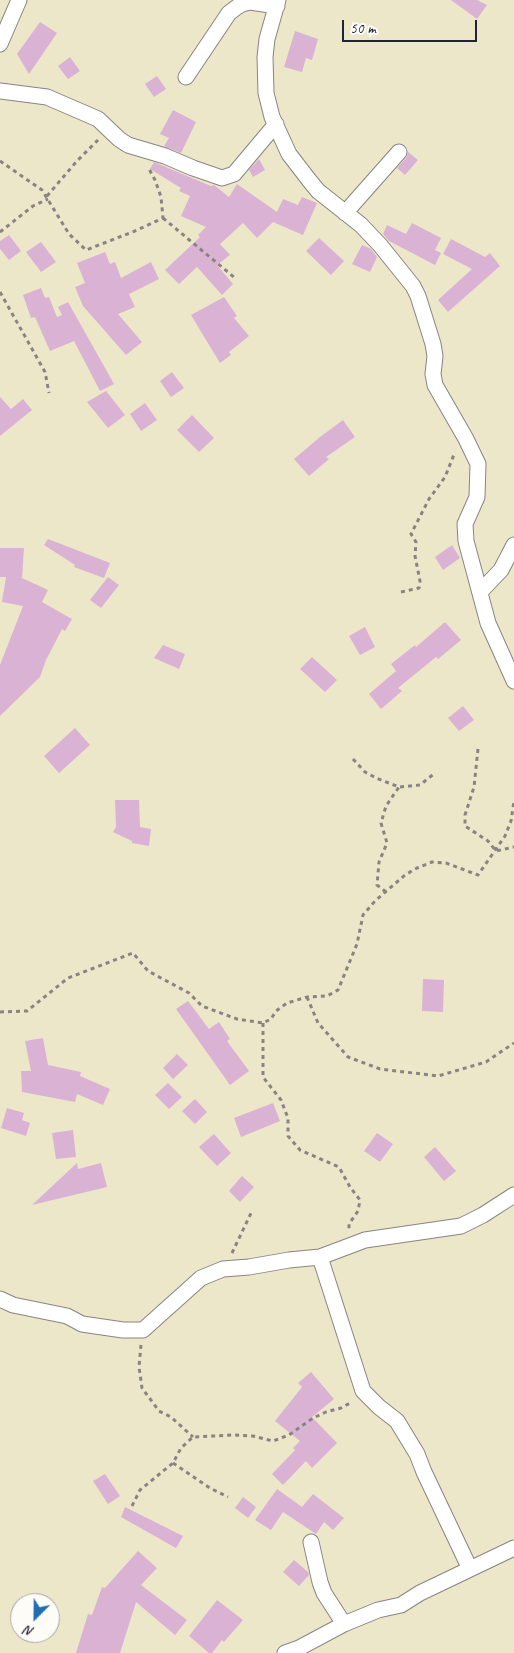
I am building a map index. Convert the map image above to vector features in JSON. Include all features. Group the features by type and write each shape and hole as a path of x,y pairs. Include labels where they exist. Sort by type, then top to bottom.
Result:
{"street":[{"path":"0,44 19,0"},
{"path":"186,77 229,14 236,8 250,2 278,3 267,39 265,57 266,93 272,117 289,154 309,180 318,191 361,225 380,244 413,286 418,296 434,344 433,374 435,385 478,464 477,497 467,520 465,528 466,540 495,641 514,681"},
{"path":"0,91 47,96 98,118 124,142 222,178 234,174 276,124"},
{"path":"345,213 399,152"},
{"path":"480,592 501,570 514,545"},
{"path":"0,1299 14,1305 67,1316 82,1324 123,1330 143,1330 201,1278 224,1269 320,1257 365,1240 461,1226 483,1215 514,1195"},
{"path":"320,1257 334,1296 362,1391 397,1421 417,1454 470,1569"},
{"path":"311,1542 324,1592 344,1624"},
{"path":"285,1653 299,1648 344,1624 378,1610 401,1605 420,1593 514,1548"}],"path":[{"path":"0,232 33,206 47,198 77,161 108,128"},
{"path":"136,147 155,180 161,197 163,218 235,278"},
{"path":"0,161 42,190 69,234 86,250 163,218"},
{"path":"0,292 45,372 50,393"},
{"path":"401,592 419,588 420,581 415,556 416,542 411,534 429,499 445,477 455,454 455,448"},
{"path":"478,749 474,787 465,815 465,826 488,841 496,851"},
{"path":"353,759 365,772 399,787 420,785 435,773"},
{"path":"386,892 377,885 379,862 387,843 381,823 386,806 399,787"},
{"path":"0,1012 27,1011 68,978 133,953 148,971 189,993 202,1006 237,1019 263,1023 271,1019 276,1011 287,1002 307,997 327,996 338,990 357,944 363,915 375,901 405,875 432,862 446,863 478,875 505,836 511,820 514,801"},
{"path":"496,851 514,847"},
{"path":"307,997 318,1023 348,1057 380,1070 438,1076 486,1062 514,1043"},
{"path":"263,1023 263,1077 281,1100 288,1118 288,1136 300,1150 339,1167 360,1200 358,1211 350,1224 346,1248"},
{"path":"224,1269 252,1211"},
{"path":"143,1330 139,1367 142,1388 159,1411 171,1417 193,1437"},
{"path":"132,1506 140,1490 173,1463 181,1448 193,1437 253,1436 273,1441 289,1435 313,1418 342,1408 352,1402 362,1391"},
{"path":"173,1463 210,1488 228,1497"}],"building":[{"path":"451,0 477,0 487,5 477,19"},
{"path":"40,22 57,33 29,74 17,54"},
{"path":"295,31 318,39 312,60 306,58 302,72 284,67"},
{"path":"70,57 80,71 68,79 58,66"},
{"path":"157,76 166,89 154,97 145,84"},
{"path":"173,110 196,122 181,153 164,146 169,138 160,134"},
{"path":"408,152 418,160 405,175 397,168 406,158"},
{"path":"259,159 265,170 253,177 249,170"},
{"path":"154,162 211,186 214,185 229,197 237,184 277,212 283,199 298,205 302,197 317,203 303,235 273,222 257,238 243,223 220,244 230,255 217,265 233,284 222,295 197,267 179,284 165,270 200,237 198,235 206,227 181,216 190,196 179,191 181,188 150,169"},
{"path":"412,223 441,238 435,250 441,253 435,265 389,241 383,234 387,225 406,234"},
{"path":"9,235 21,251 9,260 0,249 0,241"},
{"path":"319,238 344,261 331,275 306,251"},
{"path":"451,239 485,257 490,253 500,266 448,312 438,300 472,269 443,254"},
{"path":"41,242 56,262 41,272 26,252"},
{"path":"362,245 371,249 377,257 370,272 352,264"},
{"path":"105,252 110,264 115,262 121,278 151,262 159,279 129,294 135,307 118,314 142,342 126,355 83,306 75,287 85,283 77,263"},
{"path":"41,288 45,298 49,297 57,317 62,315 58,307 68,302 114,384 100,391 74,341 50,351 35,317 31,318 23,295"},
{"path":"224,297 237,316 234,318 249,336 229,352 231,355 220,363 191,315"},
{"path":"172,372 184,388 171,397 160,381"},
{"path":"106,391 125,415 108,428 87,402"},
{"path":"0,397 11,409 23,399 32,410 0,436"},
{"path":"145,403 157,420 141,431 130,414"},
{"path":"192,415 214,438 199,452 177,430"},
{"path":"343,420 355,437 326,457 329,459 309,476 294,459"},
{"path":"48,539 110,563 104,578 74,567 75,565 44,545"},
{"path":"452,545 460,558 443,570 435,557"},
{"path":"0,548 24,548 22,578 48,590 42,602 72,619 65,631 62,629 46,660 40,677 0,716 0,665 23,606 2,602 6,577 0,577"},
{"path":"108,577 119,585 101,608 90,600"},
{"path":"445,622 461,640 438,659 436,657 398,688 402,691 381,709 369,694 396,671 391,664 415,645 416,647"},
{"path":"365,627 375,647 360,655 349,636"},
{"path":"163,645 185,654 179,669 154,658"},
{"path":"312,657 337,680 325,692 300,669"},
{"path":"463,706 474,720 459,731 448,718"},
{"path":"75,728 90,745 59,773 44,756"},
{"path":"115,800 139,800 140,827 151,829 149,846 132,843 132,841 113,832 116,827"},
{"path":"423,979 444,980 443,1012 422,1011"},
{"path":"188,1001 209,1029 219,1022 230,1039 227,1041 249,1071 230,1085 176,1009"},
{"path":"43,1038 48,1065 81,1072 80,1076 110,1089 103,1105 77,1094 75,1102 22,1092 21,1071 31,1071 25,1041"},
{"path":"177,1054 188,1065 173,1079 163,1068"},
{"path":"168,1083 182,1097 169,1109 155,1095"},
{"path":"195,1099 207,1112 195,1124 182,1111"},
{"path":"273,1103 280,1121 241,1137 234,1118"},
{"path":"7,1108 24,1113 22,1120 30,1123 26,1136 1,1128"},
{"path":"73,1130 76,1157 56,1159 52,1133"},
{"path":"377,1133 393,1144 380,1162 364,1151"},
{"path":"214,1134 231,1153 217,1166 199,1147"},
{"path":"435,1147 456,1171 444,1181 424,1157"},
{"path":"77,1163 78,1169 101,1163 107,1187 32,1205"},
{"path":"242,1176 254,1187 240,1202 229,1191"},
{"path":"311,1372 334,1399 312,1417 337,1443 312,1468 306,1461 283,1485 272,1474 295,1450 293,1448 300,1441 275,1421 302,1387 298,1383"},
{"path":"105,1474 120,1496 108,1504 93,1481"},
{"path":"277,1489 302,1507 313,1494 344,1518 333,1530 324,1522 316,1534 283,1512 271,1530 255,1520"},
{"path":"243,1497 256,1507 248,1518 235,1508"},
{"path":"125,1507 183,1536 176,1548 121,1517"},
{"path":"138,1551 157,1568 141,1585 187,1620 175,1635 136,1602 120,1653 76,1653 88,1614 92,1615 102,1587 105,1588"},
{"path":"294,1560 309,1575 299,1586 283,1572"},
{"path":"217,1600 243,1620 224,1642 222,1640 212,1653 209,1653 189,1636"}]}
